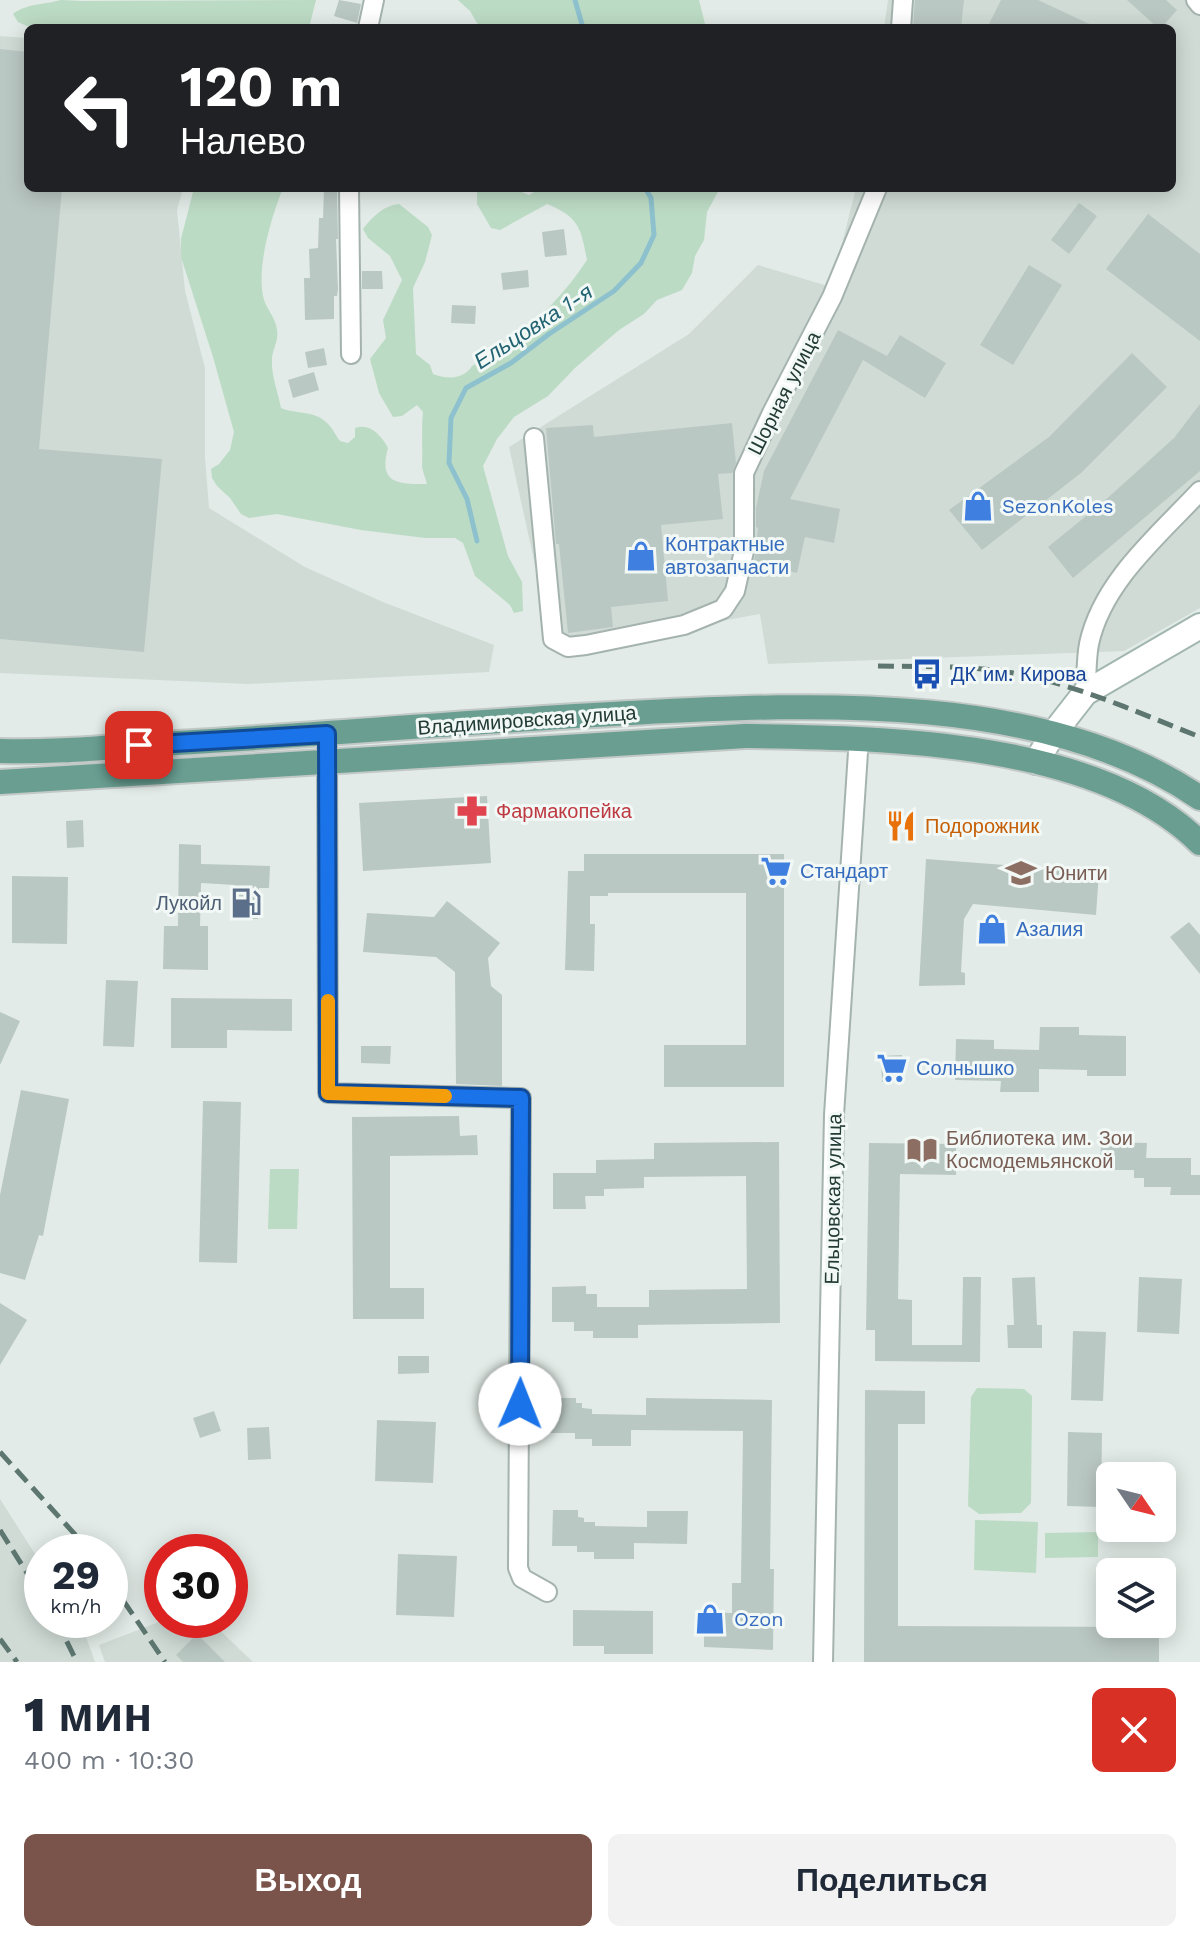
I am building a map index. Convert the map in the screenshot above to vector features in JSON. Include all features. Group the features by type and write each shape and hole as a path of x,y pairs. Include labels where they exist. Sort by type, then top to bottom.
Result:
{"main road":[{"name":"Владимировская улица","path":"0,751 771,706 922,711 1053,734 1128,758 1168,776 1200,798"},
{"name":"Владимировская улица","path":"0,782 745,736 859,737 953,746 1036,762 1089,778 1145,800 1200,843"}],"street":[{"path":"369,24 374,0"},
{"path":"901,24 903,0"},
{"path":"1196,0 1200,5"},
{"path":"349,192 351,354"},
{"name":"Шорная улица","path":"534,438 553,639 568,647 586,645 684,625 723,609 735,591 744,551 744,473 832,297 875,192"},
{"path":"1085,693 1089,643 1109,594 1155,538 1200,491"},
{"path":"1036,762 1085,693 1200,626"},
{"path":"327,734 328,1093 521,1098 518,1568 522,1578 547,1592"},
{"name":"Ельцовская улица","path":"823,1662 834,1115 859,737"}],"shaded area":[{"path":"888,0 1200,0 1200,608 1124,651 768,664 760,614 554,651 509,447 689,334 758,265 831,287 855,192 1176,192 1176,24 885,24"},
{"path":"0,36 24,38 24,192 182,192 177,210 185,291 205,368 205,458 209,508 305,567 383,602 494,645 489,672 248,684 0,673"},
{"path":"0,1499 24,1537 24,1638 86,1638 95,1662 0,1662"},
{"path":"144,1628 144,1638 228,1638 253,1662 105,1662 99,1645 117,1638 128,1638 128,1634"}],"green space":[{"path":"61,0 316,0 310,24 24,25 18,22 13,14 30,6"},
{"path":"458,0 699,0 705,24 478,24"},
{"path":"193,192 282,192 266,242 262,270 264,300 277,330 272,365 281,408 312,414 324,420 340,441 348,443 355,437 355,428 370,429 388,448 386,469 393,480 427,484 422,465 423,412 417,405 402,416 393,417 379,393 370,359 386,338 383,320 402,280 390,256 368,238 363,229 371,220 383,209 399,204 428,227 432,235 425,262 413,288 416,354 430,365 433,374 454,377 464,374 536,320 564,291 587,260 577,225 566,214 547,204 500,230 491,228 477,204 477,192 522,192 529,195 534,192 718,192 707,212 704,240 695,256 692,273 682,290 657,300 644,314 619,330 575,368 548,396 514,417 497,439 483,466 508,556 522,582 523,611 514,613 510,605 475,576 463,543 455,538 425,538 361,530 277,514 249,518 241,514 212,478 211,469 230,450 234,432 181,257 181,239"},
{"path":"270,1169 299,1169 297,1229 268,1229"},
{"path":"977,1388 1024,1389 1032,1396 1031,1503 1021,1513 979,1514 968,1506 971,1397"},
{"path":"975,1520 1038,1522 1036,1573 974,1570"},
{"path":"1096,1532 1098,1557 1045,1558 1045,1533"}],"building":[{"path":"339,0 361,4 357,23 334,16"},
{"path":"915,0 964,0 961,24 913,24"},
{"path":"1001,0 1038,0 1089,24 989,24"},
{"path":"1127,0 1166,0 1177,10 1165,24 1154,24"},
{"path":"0,49 24,52 24,192 62,192 39,449 162,459 144,652 0,639"},
{"path":"324,192 337,192 338,289 337,296 334,296 334,319 305,320 304,278 310,278 309,249 318,248 319,218 323,218"},
{"path":"1079,203 1097,216 1069,254 1051,240"},
{"path":"1148,214 1200,254 1200,341 1106,269"},
{"path":"564,229 567,255 545,257 542,232"},
{"path":"1029,265 1062,285 1013,365 980,345"},
{"path":"528,270 529,287 503,290 501,273"},
{"path":"362,271 382,271 383,289 362,289"},
{"path":"452,305 476,306 475,324 451,323"},
{"path":"838,330 887,356 900,335 946,363 925,398 863,360 790,499 840,509 834,543 805,537 797,573 754,563 758,528 756,508 764,471"},
{"path":"324,348 327,365 308,368 305,352"},
{"path":"1132,353 1167,387 1081,473 982,550 949,510 1049,437"},
{"path":"314,372 319,390 293,398 288,380"},
{"path":"1200,404 1200,471 1073,578 1048,547 1174,438"},
{"path":"732,423 736,463 732,473 718,474 723,519 661,525 668,601 611,607 613,627 568,633 559,544 556,544 546,428 593,425 594,437"},
{"path":"487,796 491,863 363,871 359,803"},
{"path":"83,820 84,847 67,848 66,821"},
{"path":"179,844 201,845 201,864 270,866 269,888 259,888 258,919 234,918 235,885 201,883 200,926 208,926 208,970 163,969 164,926 178,926"},
{"path":"584,854 784,854 784,1087 664,1087 664,1045 746,1045 746,893 608,893 608,896 590,896 590,924 595,924 594,971 565,970 568,871 584,871"},
{"path":"926,859 1099,872 1096,915 973,904 964,919 961,972 965,973 965,985 919,986"},
{"path":"12,876 68,877 67,944 12,943"},
{"path":"447,901 500,943 488,958 491,986 502,995 502,1086 456,1084 455,972 436,957 363,952 367,913 434,917"},
{"path":"1189,922 1200,935 1200,974 1170,937"},
{"path":"106,980 138,981 134,1047 103,1046"},
{"path":"171,998 292,999 292,1031 227,1030 227,1048 171,1048"},
{"path":"0,1012 20,1021 0,1065"},
{"path":"1040,1027 1079,1027 1079,1035 1126,1036 1126,1076 1087,1076 1087,1070 1039,1069 1039,1092 1000,1092 1001,1081 955,1080 956,1039 994,1040 994,1049 1039,1050"},
{"path":"361,1046 391,1046 390,1064 361,1063"},
{"name":"Солнышко","path":"902,1055 904,1080 882,1082 881,1056"},
{"path":"21,1090 69,1099 43,1236 39,1235 25,1280 0,1273 0,1195"},
{"path":"203,1101 241,1102 237,1263 199,1262"},
{"path":"459,1116 460,1136 477,1135 478,1155 390,1156 390,1288 424,1288 424,1319 353,1319 352,1117"},
{"path":"779,1142 780,1323 638,1325 638,1338 593,1338 593,1331 574,1331 574,1322 552,1322 552,1287 586,1286 586,1294 597,1294 597,1307 649,1307 649,1290 747,1289 746,1176 644,1177 644,1188 604,1189 604,1196 585,1196 586,1209 553,1209 553,1173 596,1173 596,1160 654,1159 654,1143"},
{"path":"1101,1142 1147,1143 1146,1158 1191,1158 1191,1175 1200,1175 1200,1195 1170,1195 1171,1187 1144,1187 1144,1178 1134,1178 1134,1170 1100,1170"},
{"path":"869,1143 956,1144 956,1175 900,1174 898,1299 912,1300 912,1345 962,1345 963,1277 981,1277 980,1362 875,1361 875,1330 866,1330"},
{"path":"1035,1277 1037,1325 1042,1325 1042,1348 1008,1348 1007,1325 1014,1325 1012,1278"},
{"path":"1139,1277 1182,1279 1179,1334 1137,1332"},
{"path":"0,1303 27,1320 0,1365"},
{"path":"1073,1331 1106,1332 1103,1401 1071,1400"},
{"path":"398,1356 429,1356 429,1373 398,1374"},
{"path":"865,1390 925,1391 925,1424 898,1424 898,1626 1096,1627 1096,1638 1159,1638 1159,1662 864,1662"},
{"path":"551,1398 576,1398 576,1403 582,1403 582,1408 592,1409 592,1414 646,1415 646,1398 772,1400 770,1569 774,1569 773,1650 704,1647 704,1612 732,1613 732,1583 741,1583 743,1431 631,1430 631,1446 592,1446 592,1439 575,1439 575,1433 550,1433"},
{"path":"214,1411 221,1431 200,1438 193,1418"},
{"path":"377,1420 436,1422 433,1483 375,1481"},
{"path":"269,1427 271,1459 248,1460 247,1428"},
{"path":"1068,1432 1102,1433 1102,1462 1096,1462 1096,1507 1067,1506"},
{"path":"553,1510 578,1510 578,1517 584,1518 584,1522 595,1522 595,1526 647,1527 647,1511 688,1511 687,1544 634,1543 634,1559 594,1559 594,1552 577,1552 577,1546 552,1546"},
{"path":"398,1554 457,1556 454,1617 396,1615"},
{"path":"573,1610 653,1611 653,1654 604,1654 604,1646 573,1646"},
{"path":"193,1638 201,1638 225,1662 183,1662 176,1655"}],"waterway":[{"name":"Ельцовка 1-я","path":"575,0 582,24"},
{"name":"Ельцовка 1-я","path":"477,541 467,499 449,463 451,418 466,388 511,363 614,291 641,263 654,235 651,198 647,192"}],"railway":[{"path":"878,666 980,669 1037,678 1108,700 1200,737"},
{"path":"0,1452 75,1534"},
{"path":"0,1530 24,1568"},
{"path":"128,1608 165,1662"},
{"path":"65,1638 77,1662"},
{"path":"0,1639 17,1662"}],"slow traffic":[{"path":"328,1001 328,1093 445,1096"}],"place":[{"name":"SezonKoles","path":"978,506"},
{"name":"Контрактные автозапчасти","path":"641,556"},
{"name":"ДК им. Кирова","path":"927,674"},
{"name":"Фармакопейка","path":"472,811"},
{"name":"Подорожник","path":"901,826"},
{"name":"Стандарт","path":"776,871"},
{"name":"Юнити","path":"1021,873"},
{"name":"Лукойл","path":"246,903"},
{"name":"Азалия","path":"992,929"},
{"name":"Солнышко","path":"892,1068"},
{"name":"Библиотека им. Зои Космодемьянской","path":"922,1150"},
{"name":"Ozon","path":"710,1619"}],"route":[{"path":"139,745 327,734 328,1093 521,1098 520,1404"}]}
